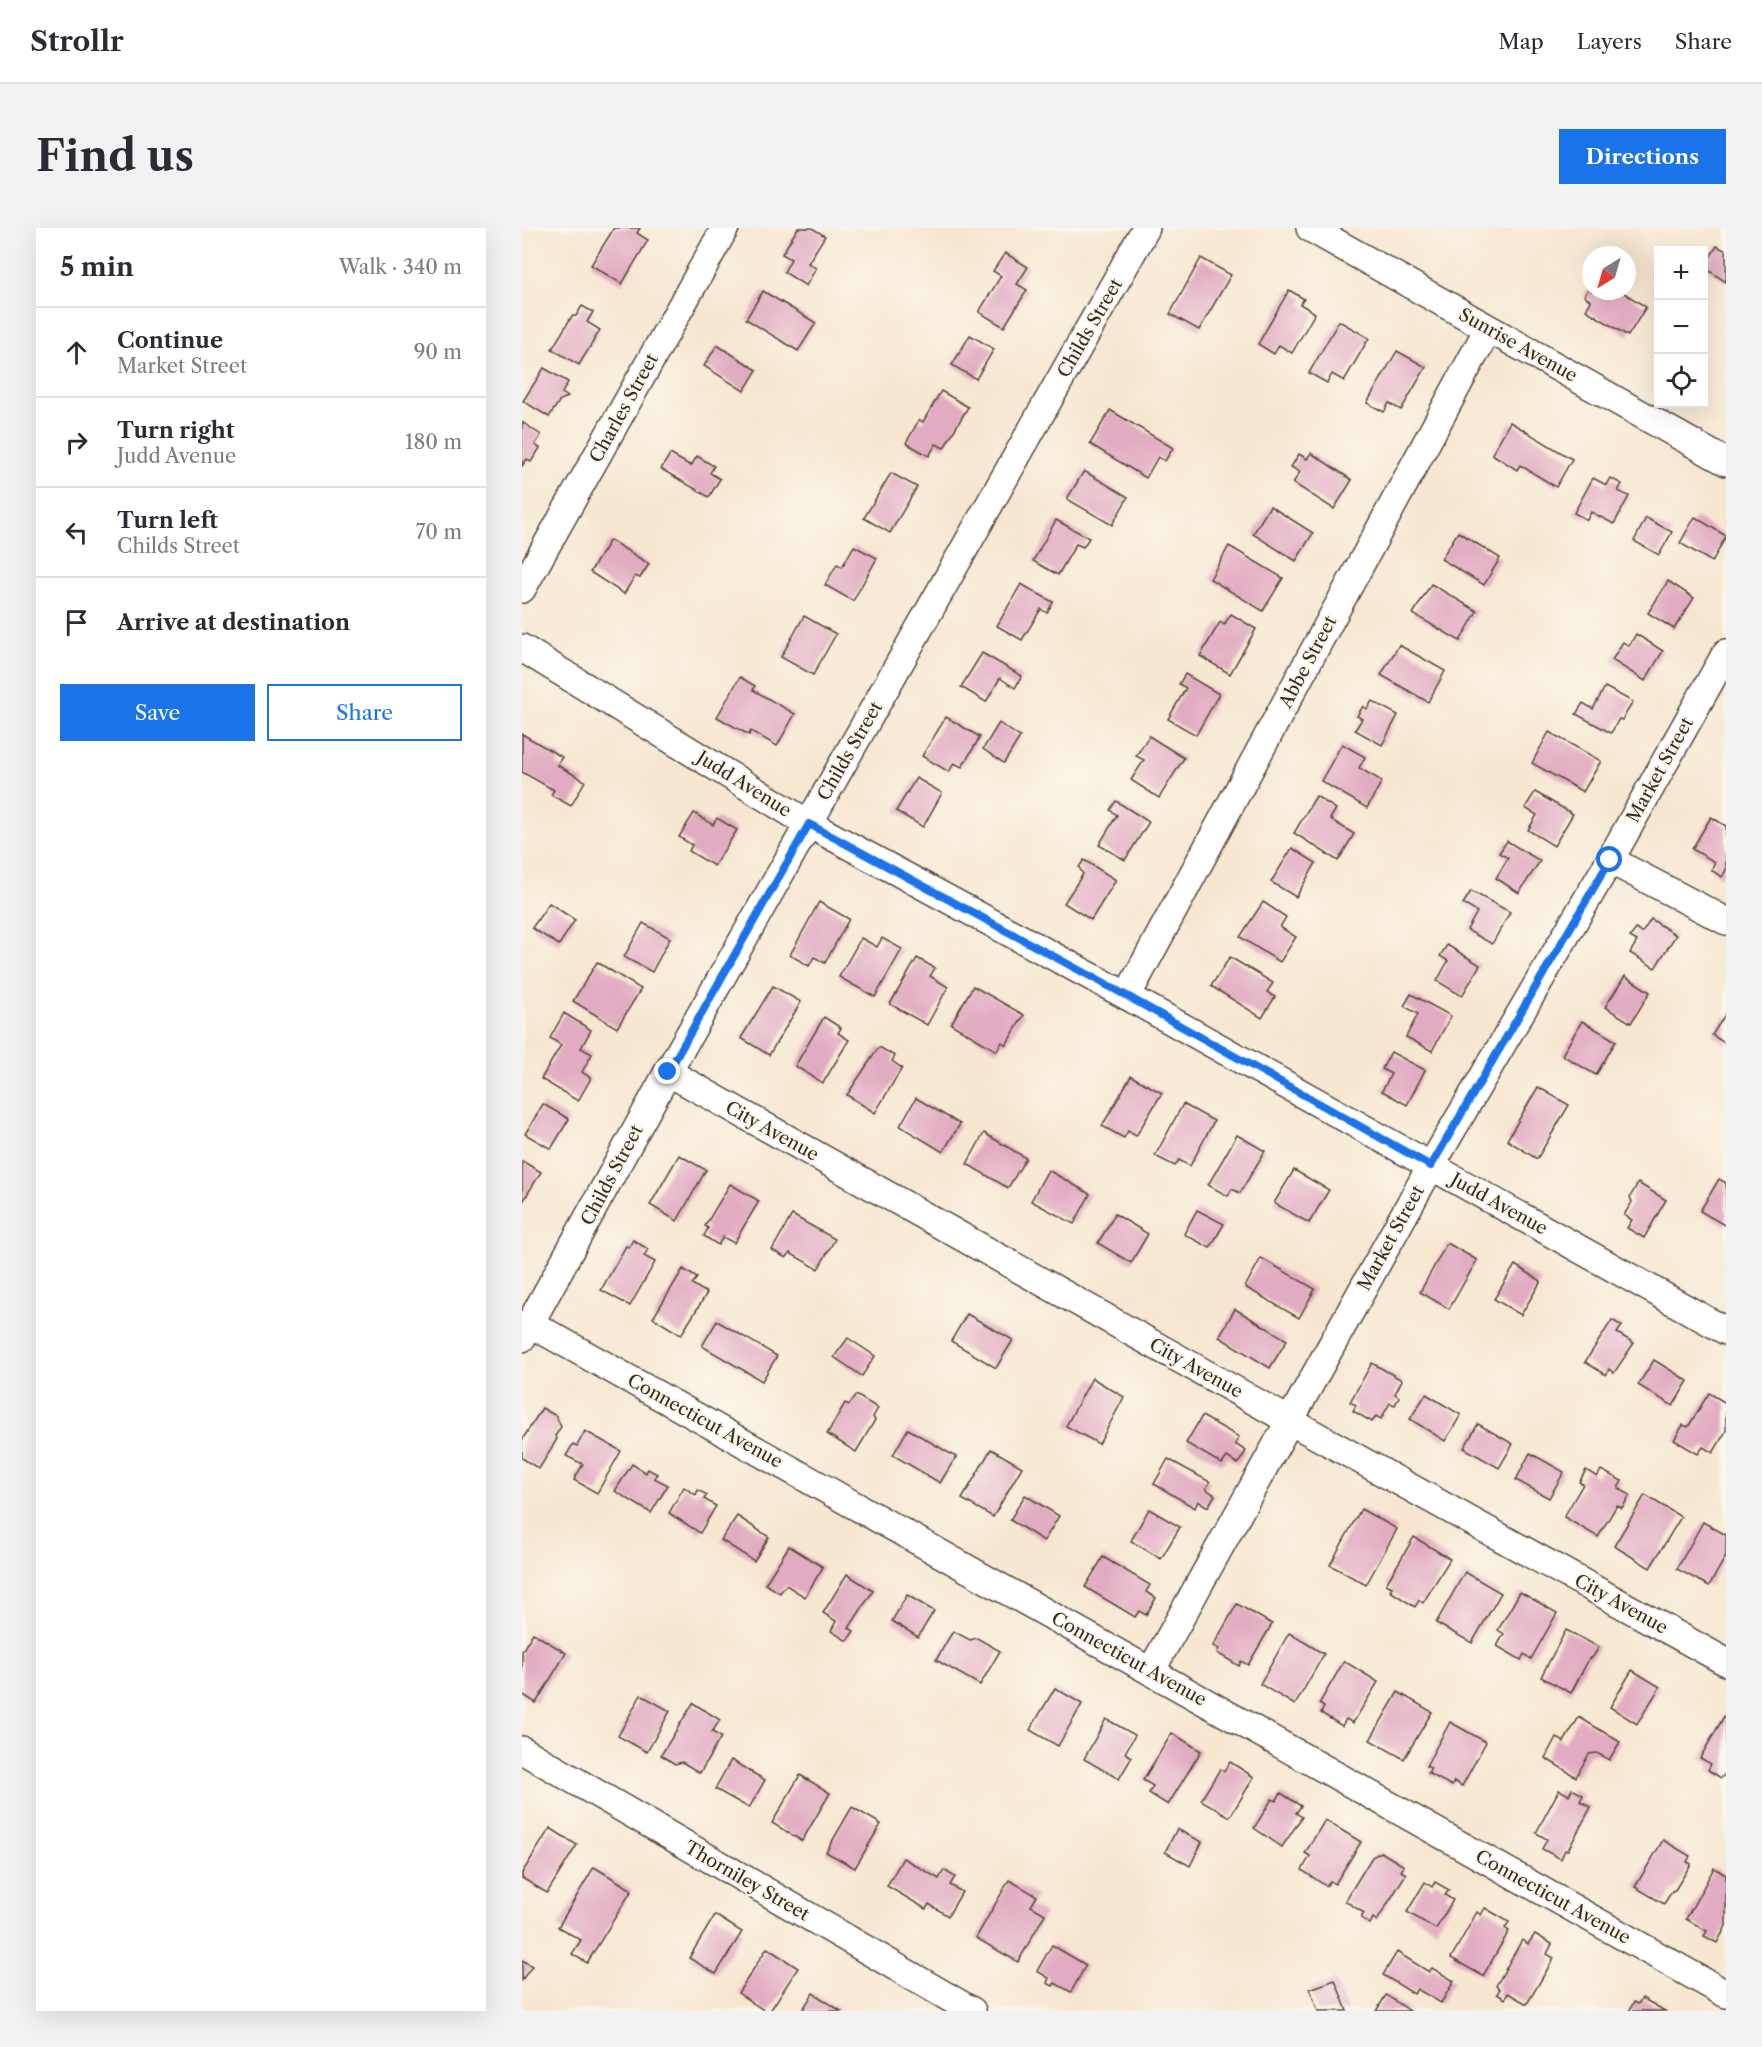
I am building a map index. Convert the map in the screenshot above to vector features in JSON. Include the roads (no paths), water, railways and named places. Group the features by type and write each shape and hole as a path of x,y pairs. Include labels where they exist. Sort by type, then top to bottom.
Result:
{"street":[{"name":"Charles Street","path":"522,589 725,228"},
{"name":"Childs Street","path":"527,1331 668,1072 1146,228"},
{"name":"Sunrise Avenue","path":"1310,228 1726,462"},
{"name":"Abbe Street","path":"1127,996 1488,329"},
{"name":"Judd Avenue","path":"522,648 809,824 1127,996 1726,1331"},
{"name":"Market Street","path":"1150,1671 1431,1166 1610,860 1726,653"},
{"path":"1610,860 1726,921"},
{"name":"City Avenue","path":"668,1072 1290,1421 1726,1662"},
{"name":"Connecticut Avenue","path":"527,1331 1150,1671 1726,1994"},
{"name":"Thorniley Street","path":"522,1750 972,2011"}]}
